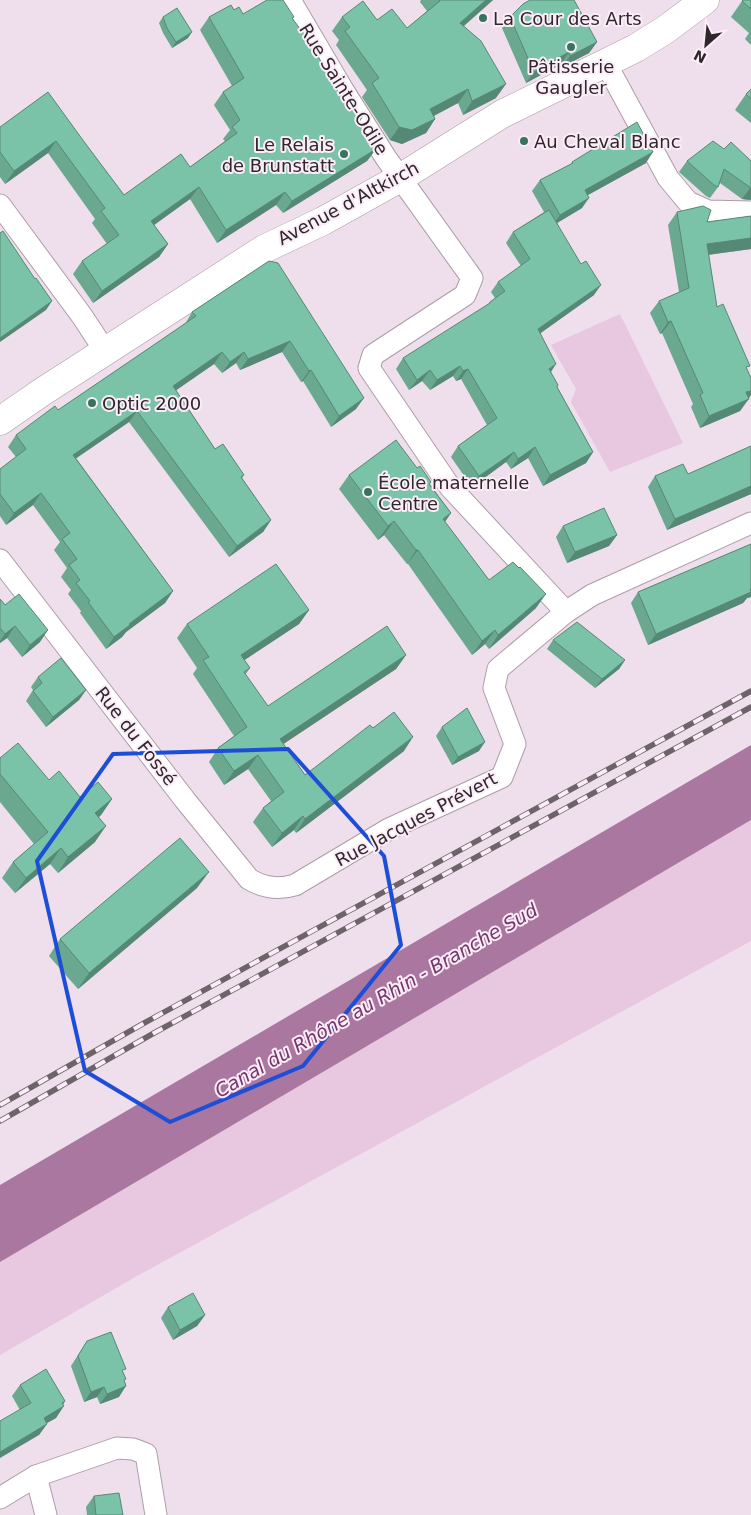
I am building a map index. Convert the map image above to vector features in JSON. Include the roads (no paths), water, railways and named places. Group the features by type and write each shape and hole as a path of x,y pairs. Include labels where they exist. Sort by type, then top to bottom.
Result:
{"main road":[{"name":"Avenue d'Altkirch","path":"0,421 264,249 324,221 400,178 502,114 636,48 665,30 704,0"}],"street":[{"name":"Rue Sainte-Odile","path":"290,0 342,90 400,178 472,278 465,296 373,355 369,368 450,488 566,612"},
{"path":"605,62 668,178 688,202 708,211 751,212"},
{"path":"0,205 82,316 105,351"},
{"name":"Rue Jacques Prévert","path":"286,888 389,829 502,777 514,744 494,688 498,670 566,612 592,595 751,523"},
{"name":"Rue du Fossé","path":"0,560 249,879 256,884 269,888 286,888"},
{"path":"0,1498 36,1476 117,1448 133,1449 146,1454 156,1515"},
{"path":"36,1476 46,1515"}],"water":[{"name":"Canal du Rhône au Rhin - Branche Sud","path":"751,745 751,820 0,1262 0,1185"}],"railway":[{"path":"0,1105 146,1022 751,691"},
{"path":"0,1121 154,1033 751,707"}],"place":[{"name":"La Cour des Arts","path":"483,18"},
{"name":"Pâtisserie Gaugler","path":"571,47"},
{"name":"Au Cheval Blanc","path":"524,141"},
{"name":"Le Relais de Brunstatt","path":"344,154"},
{"name":"Optic 2000","path":"92,403"},
{"name":"École maternelle Centre","path":"368,492"}]}
